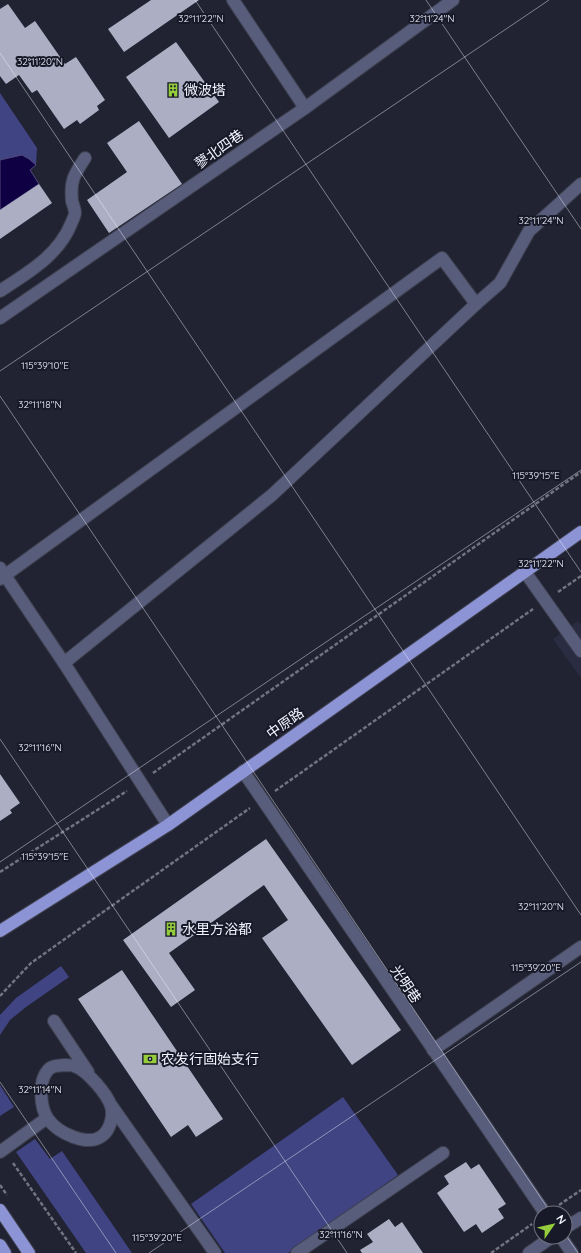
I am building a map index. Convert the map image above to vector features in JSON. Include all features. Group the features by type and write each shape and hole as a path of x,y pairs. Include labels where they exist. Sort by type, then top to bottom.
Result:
{"main road":[{"name":"中原路","path":"0,931 168,825 581,532"},
{"path":"0,1210 29,1253"},
{"path":"0,1245 5,1253"}],"street":[{"path":"234,0 305,108"},
{"name":"蓼北四巷","path":"0,318 305,108 452,0"},
{"path":"0,291 44,261 68,233 75,214 72,196 72,179 85,158"},
{"path":"64,663 272,495 500,283 529,231 581,184"},
{"path":"168,825 64,663 2,574 442,258 476,304"},
{"path":"525,572 581,651"},
{"name":"光明巷","path":"243,771 433,1050 545,1205"},
{"path":"433,1050 581,947"},
{"path":"54,1021 215,1253"},
{"path":"93,1079 75,1066 53,1066 48,1069 44,1075 42,1086 43,1107 47,1118 55,1127 71,1136 83,1141 97,1140 104,1135 110,1127 112,1113 111,1105"},
{"path":"2,1151 47,1118"},
{"path":"297,1253 443,1153"},
{"path":"529,1253 540,1245"}],"path":[{"path":"0,872 140,782 581,472"},
{"path":"0,996 31,963 581,576"},
{"path":"2,1151 76,1253"},
{"path":"558,1205 581,1190"},
{"path":"491,1253 533,1223"}],"shaded area":[{"path":"0,93 37,148 36,165 22,155 0,160"},
{"path":"22,155 36,165 30,170 39,184 0,210 0,160"},
{"path":"578,621 581,625 581,678 553,639"},
{"path":"61,966 69,977 10,1020 0,1035 0,1015 16,998"},
{"path":"0,1085 14,1107 0,1116"},
{"path":"343,1097 398,1175 288,1253 225,1253 191,1204"},
{"path":"35,1139 50,1159 62,1151 132,1253 86,1253 16,1152"}],"building":[{"path":"151,0 199,0 124,52 108,29"},
{"path":"8,4 25,28 35,21 65,64 76,57 105,100 97,106 99,110 80,124 77,120 64,129 37,90 32,93 19,75 6,84 0,76 0,9"},
{"name":"微波塔","path":"176,42 219,102 169,138 126,77"},
{"path":"139,121 182,184 109,233 87,200 127,172 107,143"},
{"path":"39,184 52,203 0,239 0,210"},
{"path":"0,774 20,803 10,810 12,813 0,821"},
{"name":"水里方浴都","path":"266,839 401,1030 352,1065 262,938 288,920 264,885 169,953 195,990 171,1007 123,940"},
{"name":"农发行固始支行","path":"122,970 223,1119 196,1137 188,1125 171,1137 78,999"},
{"path":"466,1162 471,1169 479,1164 506,1204 498,1209 504,1218 482,1233 476,1224 464,1232 437,1193 449,1184 444,1176"},
{"path":"389,1219 395,1227 402,1222 423,1253 362,1253 360,1250 373,1242 367,1234"}],"place":[{"name":"微波塔","path":"173,90"},
{"name":"水里方浴都","path":"171,929"},
{"name":"农发行固始支行","path":"150,1059"}]}
